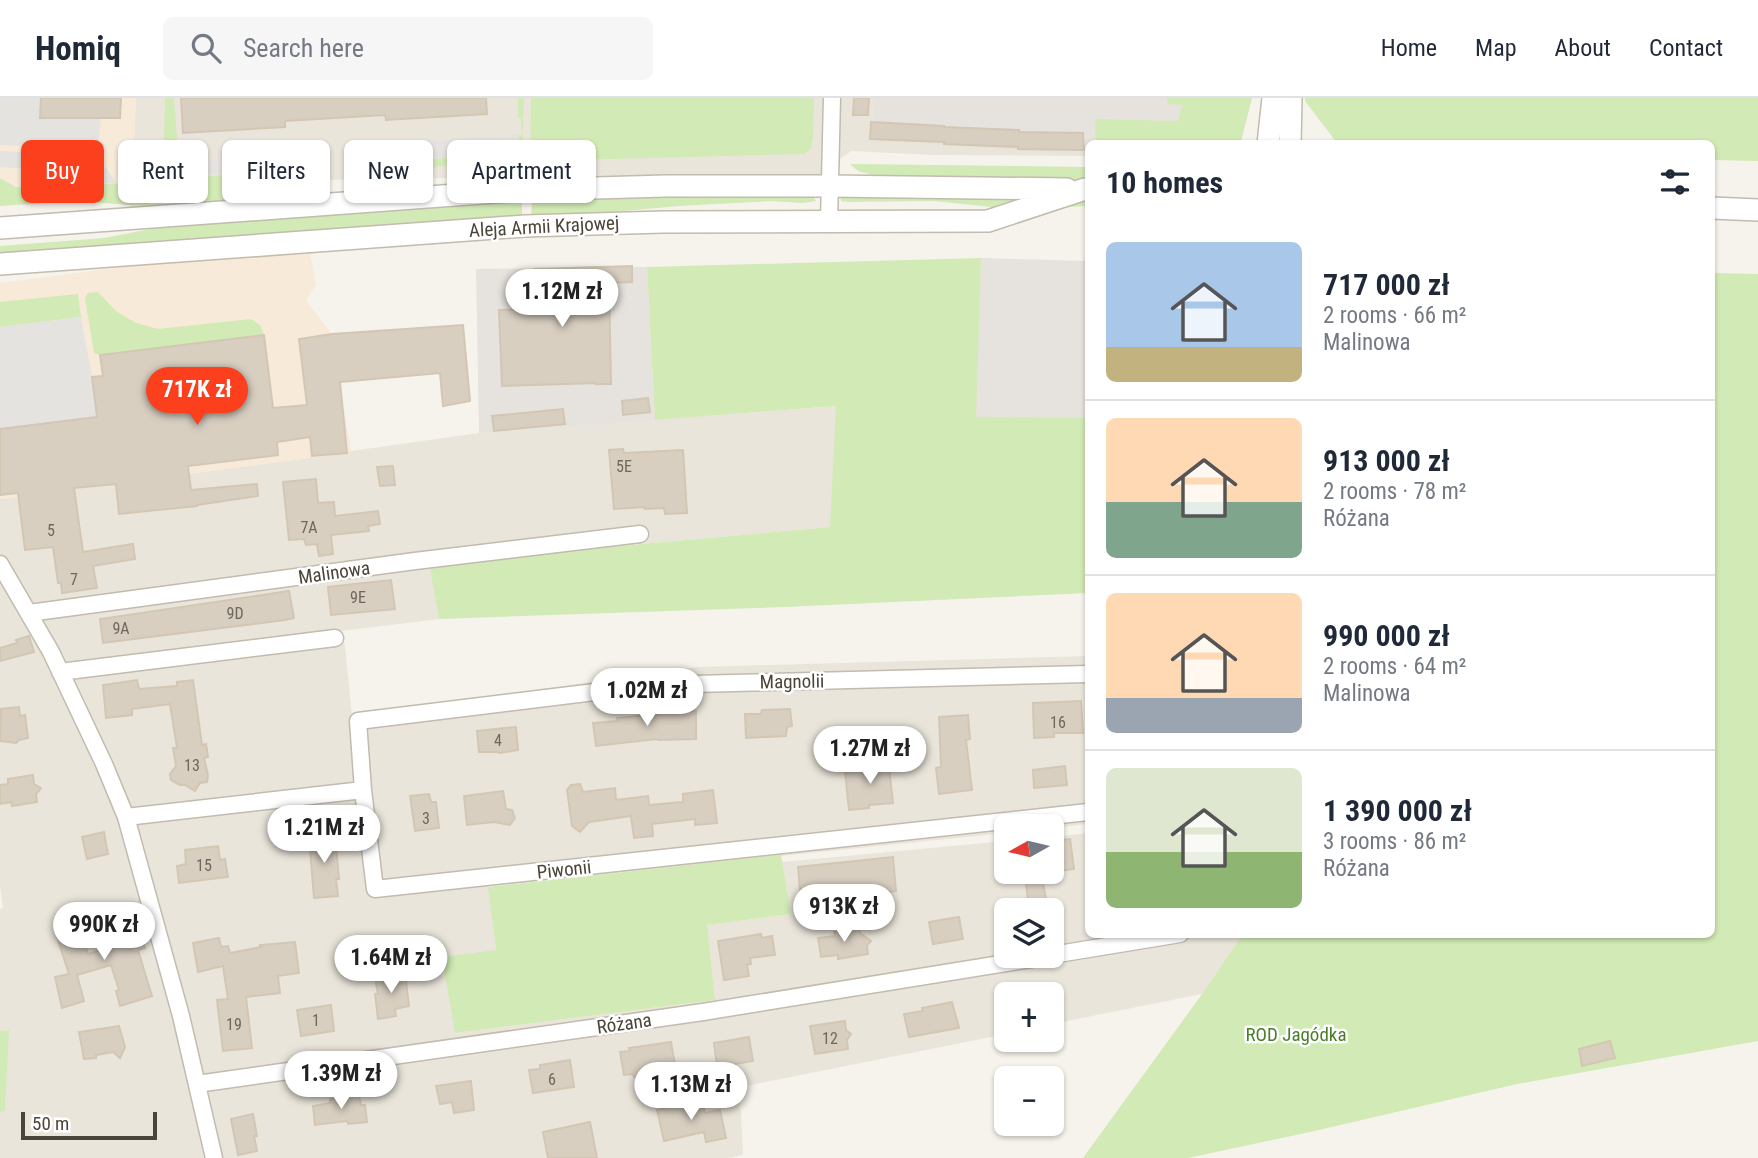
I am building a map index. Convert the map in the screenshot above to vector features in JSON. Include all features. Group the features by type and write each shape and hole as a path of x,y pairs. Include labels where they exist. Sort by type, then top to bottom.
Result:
{"street":[{"path":"829,221 832,98"},
{"path":"1272,140 1285,125 1291,98"},
{"path":"1263,140 1285,125"},
{"name":"Aleja Armii Krajowej","path":"0,228 525,191 666,186 1085,190"},
{"name":"Aleja Armii Krajowej","path":"0,264 500,227 639,222 988,221 1085,191"},
{"path":"1715,208 1758,210"},
{"name":"Malinowa","path":"29,614 415,561 640,534"},
{"path":"0,564 60,673 126,817 181,1016 214,1158"},
{"path":"60,673 335,638"},
{"name":"Magnolii","path":"363,790 358,720 652,685 1085,674"},
{"path":"126,817 363,790"},
{"name":"Piwonii","path":"363,790 375,889 1085,812"},
{"name":"Różana","path":"1064,953 1159,938"},
{"name":"Różana","path":"197,1084 703,1012 994,964"}],"shaded area":[{"path":"0,98 136,98 134,140 118,140 118,183 104,184 104,140 21,140 21,187 0,178"},
{"path":"0,98 41,98 41,117 101,118 99,140 21,140 21,146 0,145"},
{"path":"136,98 1252,98 1241,140 1085,140 1085,156 934,155 851,151 818,176 596,185 596,140 447,140 447,178 433,178 433,140 344,140 344,180 330,180 330,140 222,140 222,182 208,182 208,140 134,140"},
{"path":"875,98 1184,98 1178,121 1096,119 1096,140 1085,140 1085,155 873,140"},
{"path":"518,135 518,140 449,140"},
{"path":"447,140 447,158 433,159 433,141"},
{"path":"0,151 21,152 21,169 0,167"},
{"path":"222,159 222,173 208,174 208,160"},
{"path":"104,168 107,169 116,183 104,184"},
{"path":"310,251 316,284 306,301 332,334 351,451 0,499 0,283 130,266"},
{"path":"981,258 1085,261 1085,418 975,418"},
{"path":"647,267 655,420 479,433 476,269"},
{"path":"81,317 100,445 0,429 0,327"},
{"path":"837,406 830,527 430,563 439,619 341,631 352,716 697,667 1085,656 1085,824 1064,827 1064,814 994,814 994,834 489,886 496,950 455,1033 715,1000 706,925 791,914 782,862 994,842 994,884 1064,884 1064,836 1085,833 1085,938 1240,938 1202,994 1064,1022 1064,982 994,982 994,1036 736,1088 741,1113 743,1155 728,1158 0,1158 0,1112 5,1111 8,1030 0,1031 0,909 3,908 0,886 0,499 479,433"}],"green space":[{"path":"165,98 174,98 177,140 164,140"},
{"path":"518,98 524,98 523,140 518,140 518,135 522,135 521,118 518,117"},
{"path":"531,98 814,98 811,149 804,154 596,159 596,140 530,140"},
{"path":"1167,98 1252,98 1241,140 1096,140 1095,119 1178,121 1182,105 1167,104"},
{"path":"1305,98 1758,98 1758,161 1715,160 1715,140 1335,140"},
{"path":"447,158 447,166 433,167 433,159"},
{"path":"850,164 1085,167 1085,180 873,175 858,171"},
{"path":"222,175 222,201 208,203 208,176"},
{"path":"0,178 21,187 21,203 46,203 0,206"},
{"path":"118,183 118,203 203,203 157,207 103,203 104,184"},
{"path":"640,195 813,196 816,201 771,201 531,216 532,203 596,203 596,197"},
{"path":"840,196 1085,200 1085,206 1020,210 934,201 841,201"},
{"path":"480,203 522,203 522,216 0,253 0,246 104,238 171,225"},
{"path":"981,258 976,417 1085,418 1085,593 439,619 429,563 830,527 836,406 655,420 647,267"},
{"name":"ROD Jagódka","path":"1715,273 1758,274 1758,1041 1517,1084 1188,1158 1083,1158 1240,938 1715,938"},
{"path":"98,292 116,311 136,323 158,329 251,319 260,325 264,335 100,355 94,353 85,298 88,293"},
{"path":"78,294 81,317 0,327 0,302"},
{"path":"781,855 791,914 707,925 715,1000 455,1033 442,957 496,950 488,887"},
{"path":"9,1030 5,1111 0,1112 0,1031"}],"building":[{"path":"41,98 121,98 120,118 40,118"},
{"path":"181,98 486,98 487,114 386,120 385,115 285,121 285,127 183,133"},
{"path":"854,98 869,98 868,115 853,115"},
{"path":"871,122 1019,132 1083,133 1084,150 1018,149 870,139"},
{"path":"632,266 632,282 609,283 611,384 502,386 499,310 535,309 534,269"},
{"path":"463,325 470,401 443,406 440,373 340,382 347,453 312,456 310,437 277,442 278,455 188,466 191,490 257,484 258,496 119,514 116,484 74,488 83,552 133,544 135,559 93,566 97,588 62,593 53,547 25,550 18,493 0,495 0,429 97,417 92,377 103,376 100,355 264,335 273,408 307,405 299,339 332,334"},
{"path":"648,398 650,412 623,415 622,401"},
{"path":"563,409 565,424 494,431 492,416"},
{"path":"623,449 624,453 683,450 687,513 665,514 664,508 614,509 609,450"},
{"path":"393,466 395,485 380,486 377,467"},
{"path":"316,479 318,503 334,502 335,516 378,511 380,524 368,526 369,531 331,535 333,554 319,556 317,544 306,545 304,539 289,540 283,482"},
{"path":"391,580 395,609 331,615 328,587"},
{"path":"289,591 294,618 103,643 100,619"},
{"path":"29,636 34,652 0,661 0,648"},
{"path":"137,680 139,689 177,686 177,682 193,680 202,745 206,744 208,757 204,758 207,782 200,783 195,791 171,780 170,774 176,766 173,748 177,748 170,704 132,709 132,715 106,718 103,685"},
{"path":"1081,701 1083,733 1054,733 1054,737 1034,738 1033,703"},
{"path":"19,707 20,716 25,715 28,738 16,743 0,741 1,709"},
{"path":"790,709 792,726 787,727 786,736 746,738 745,714"},
{"path":"696,711 696,739 657,739 596,746 593,723 618,721 617,718 657,712"},
{"path":"968,715 970,739 966,740 972,790 939,794 936,768 941,767 939,717"},
{"path":"516,727 518,750 479,752 477,731"},
{"path":"888,757 893,803 849,810 845,772 875,769 874,758"},
{"path":"1065,766 1067,785 1034,788 1033,770"},
{"path":"33,775 34,784 41,788 36,794 37,802 12,806 11,802 0,804 0,785 8,784 8,779"},
{"path":"580,784 583,792 615,788 616,800 648,796 649,805 683,802 683,794 713,790 717,823 695,825 695,819 652,824 653,836 634,838 631,816 589,822 580,832 572,826 567,790 571,785"},
{"path":"503,791 506,809 512,810 515,818 510,825 494,822 467,825 464,796"},
{"path":"429,794 431,802 436,802 439,828 415,831 410,796"},
{"path":"104,832 108,854 87,859 82,837"},
{"path":"335,834 338,896 314,898 309,836"},
{"path":"1070,839 1074,869 1064,870 1064,840"},
{"path":"218,846 220,860 225,859 228,877 179,883 177,866 186,864 185,850"},
{"path":"893,857 896,891 801,901 798,867"},
{"path":"1026,884 1043,884 1046,898 1028,898"},
{"path":"124,914 127,920 136,917 145,948 138,950 152,996 120,1006 116,991 119,990 111,965 77,975 84,1001 62,1008 55,977 69,974 55,931 78,924 88,954 118,945 110,918"},
{"path":"959,917 963,939 933,944 929,922"},
{"path":"859,928 860,933 871,941 867,946 868,954 838,959 838,955 821,957 818,938"},
{"path":"761,934 762,938 772,936 775,955 750,958 751,964 747,965 749,976 724,980 718,941"},
{"path":"219,938 221,947 228,946 230,953 261,947 260,945 295,942 299,973 278,976 280,993 246,997 252,1048 223,1051 217,1000 228,999 223,966 198,972 193,943"},
{"path":"405,973 409,1006 395,1009 396,1016 378,1019 375,978"},
{"path":"952,1002 959,1028 909,1037 904,1014"},
{"path":"331,1005 334,1031 301,1036 297,1010"},
{"path":"845,1021 846,1030 851,1034 847,1040 848,1049 815,1054 810,1026"},
{"path":"119,1026 125,1047 120,1058 113,1052 84,1059 79,1032"},
{"path":"749,1037 753,1061 717,1067 714,1043"},
{"path":"1610,1041 1615,1058 1582,1066 1579,1049"},
{"path":"671,1042 676,1071 634,1077 633,1074 624,1075 620,1052 630,1051 629,1048"},
{"path":"570,1060 574,1087 533,1093 529,1070 540,1069 540,1065"},
{"path":"471,1081 474,1110 454,1113 452,1102 440,1104 436,1086"},
{"path":"359,1095 361,1105 365,1105 367,1122 348,1124 347,1121 315,1125 313,1106 330,1103 330,1099"},
{"path":"702,1100 705,1113 720,1110 726,1138 706,1142 704,1132 664,1141 657,1110"},
{"path":"253,1114 257,1151 238,1155 231,1119"},
{"path":"590,1122 597,1158 548,1158 543,1132"}]}
